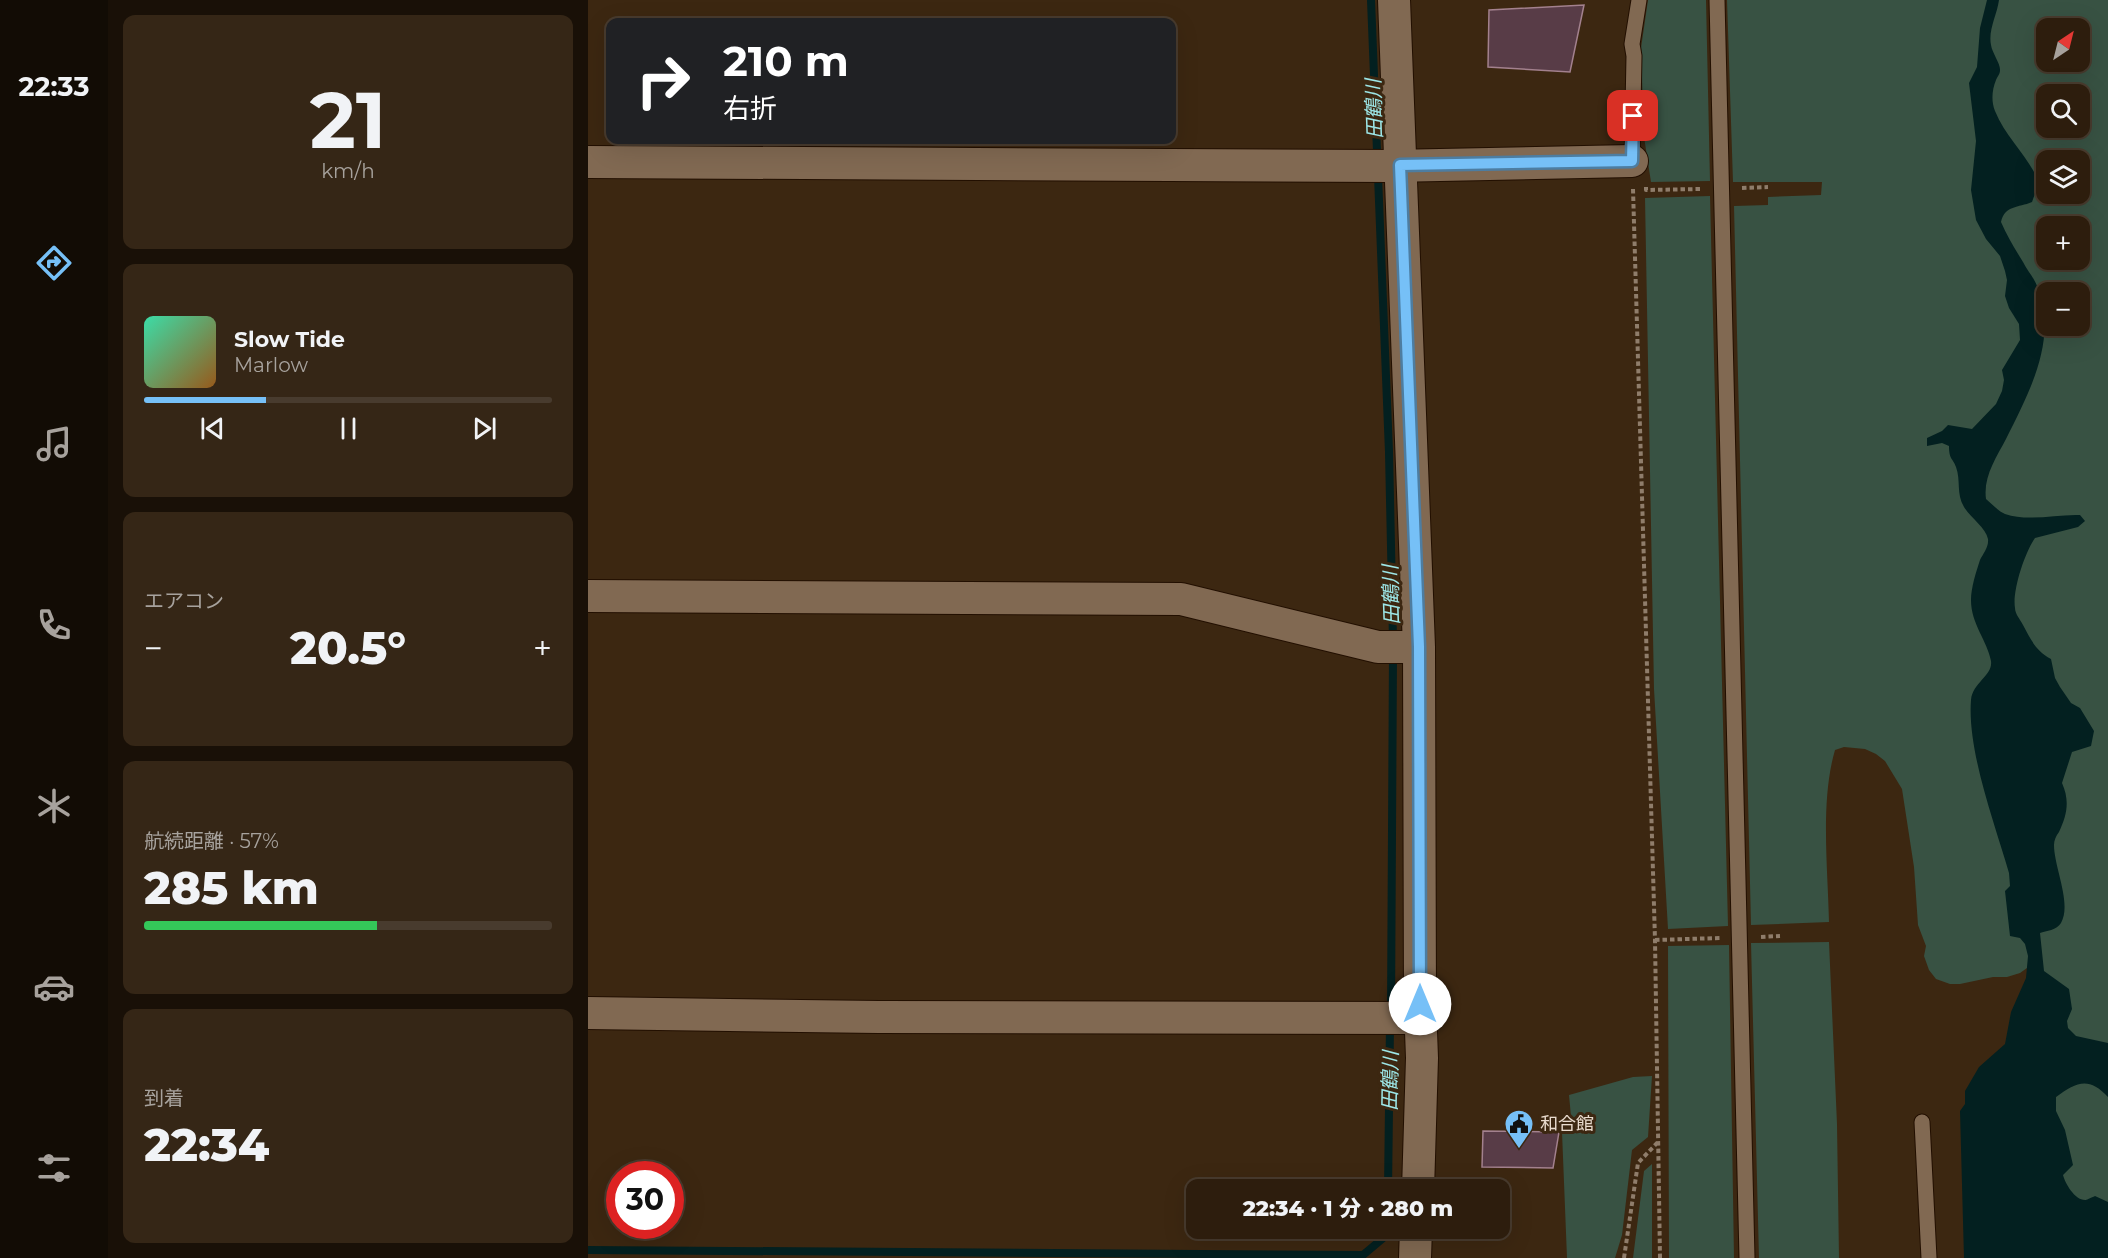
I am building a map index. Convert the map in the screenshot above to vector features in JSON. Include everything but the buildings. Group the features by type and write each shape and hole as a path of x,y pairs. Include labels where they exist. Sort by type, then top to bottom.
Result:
{"street":[{"path":"1394,0 1396,166 1415,647 1416,1018 1422,1058 1418,1179"},
{"path":"588,162 1632,166"},
{"path":"588,596 1181,599 1378,647 1415,647"},
{"path":"588,1013 878,1017 1416,1018"},
{"path":"1416,1239 1416,1258"}],"lane":[{"path":"1632,166 1634,56 1632,44 1639,0"},
{"path":"1717,0 1747,1258"},
{"path":"1922,1122 1929,1258"}],"path":[{"path":"1660,1258 1655,928 1632,166 1646,172 1646,190 1767,188"},
{"path":"1624,1258 1638,1163 1658,1142"}],"green space":[{"path":"1648,0 1706,0 1710,181 1651,182 1644,137 1641,48"},
{"path":"1727,0 2108,0 2108,1258 2069,1207 2049,1117 2060,1086 2027,968 2007,977 1993,977 1960,984 1950,984 1936,979 1929,970 1924,956 1926,946 1918,925 1914,867 1902,789 1885,761 1876,754 1865,749 1844,747 1835,750 1830,770 1826,813 1829,922 1751,925 1734,206 1768,205 1768,197 1821,195 1822,182 1733,182"},
{"path":"1710,196 1728,926 1668,929 1654,689 1645,198"},
{"path":"1829,942 1837,1124 1839,1258 1759,1258 1751,943"},
{"path":"1729,945 1734,1258 1669,1258 1668,946"},
{"path":"1652,1076 1648,1137 1632,1150 1622,1235 1615,1258 1567,1258 1562,1132 1572,1127 1569,1095 1633,1077"},
{"path":"1652,1164 1652,1258 1633,1258 1644,1171"}],"water":[{"path":"1987,0 1999,0 1990,39 2000,68 1993,92 1994,107 2005,130 2036,177 2036,191 2032,202 2009,210 2001,222 2036,284 2036,336 2044,336 2032,384 1991,468 1986,483 1986,499 2002,513 2014,516 2033,518 2080,515 2085,521 2078,527 2035,538 2020,572 2015,601 2016,612 2031,640 2041,652 2051,659 2055,678 2060,687 2071,703 2080,708 2094,731 2091,746 2072,752 2062,783 2066,796 2066,808 2054,845 2064,896 2064,915 2057,927 2040,933 2044,971 2069,989 2072,1009 2067,1021 2068,1028 2076,1036 2108,1043 2108,1097 2095,1086 2076,1085 2056,1097 2056,1111 2065,1130 2073,1165 2063,1175 2068,1187 2082,1200 2095,1196 2108,1202 2108,1258 1964,1258 1960,1111 1965,1104 1965,1091 1979,1067 2005,1044 2011,1012 2026,978 2028,956 2025,944 2020,938 2010,936 2005,891 2010,886 2009,873 1983,787 1973,742 1971,700 1975,688 1989,671 1991,661 1976,624 1971,600 1975,575 1987,548 1988,539 1962,502 1957,472 1950,456 1949,446 1942,443 1927,446 1927,438 1942,431 1948,425 1972,429 1996,404 2004,380 2002,370 2020,340 2019,324 2005,296 2007,280 2005,271 2000,256 1986,239 1976,220 1971,190 1976,141 1969,83 1977,67 1980,28"}],"waterway":[{"name":"田鶴川","path":"1371,0 1389,452 1393,640"},
{"name":"田鶴川","path":"1391,1012 1393,653"},
{"name":"田鶴川","path":"1388,1179 1390,1025"},
{"name":"田鶴川","path":"588,1250 1363,1255 1382,1239"}],"place":[{"name":"和合館","path":"1519,1150"}],"route":[{"path":"1420,1004 1419,647 1400,165 1632,161 1633,116"}]}
